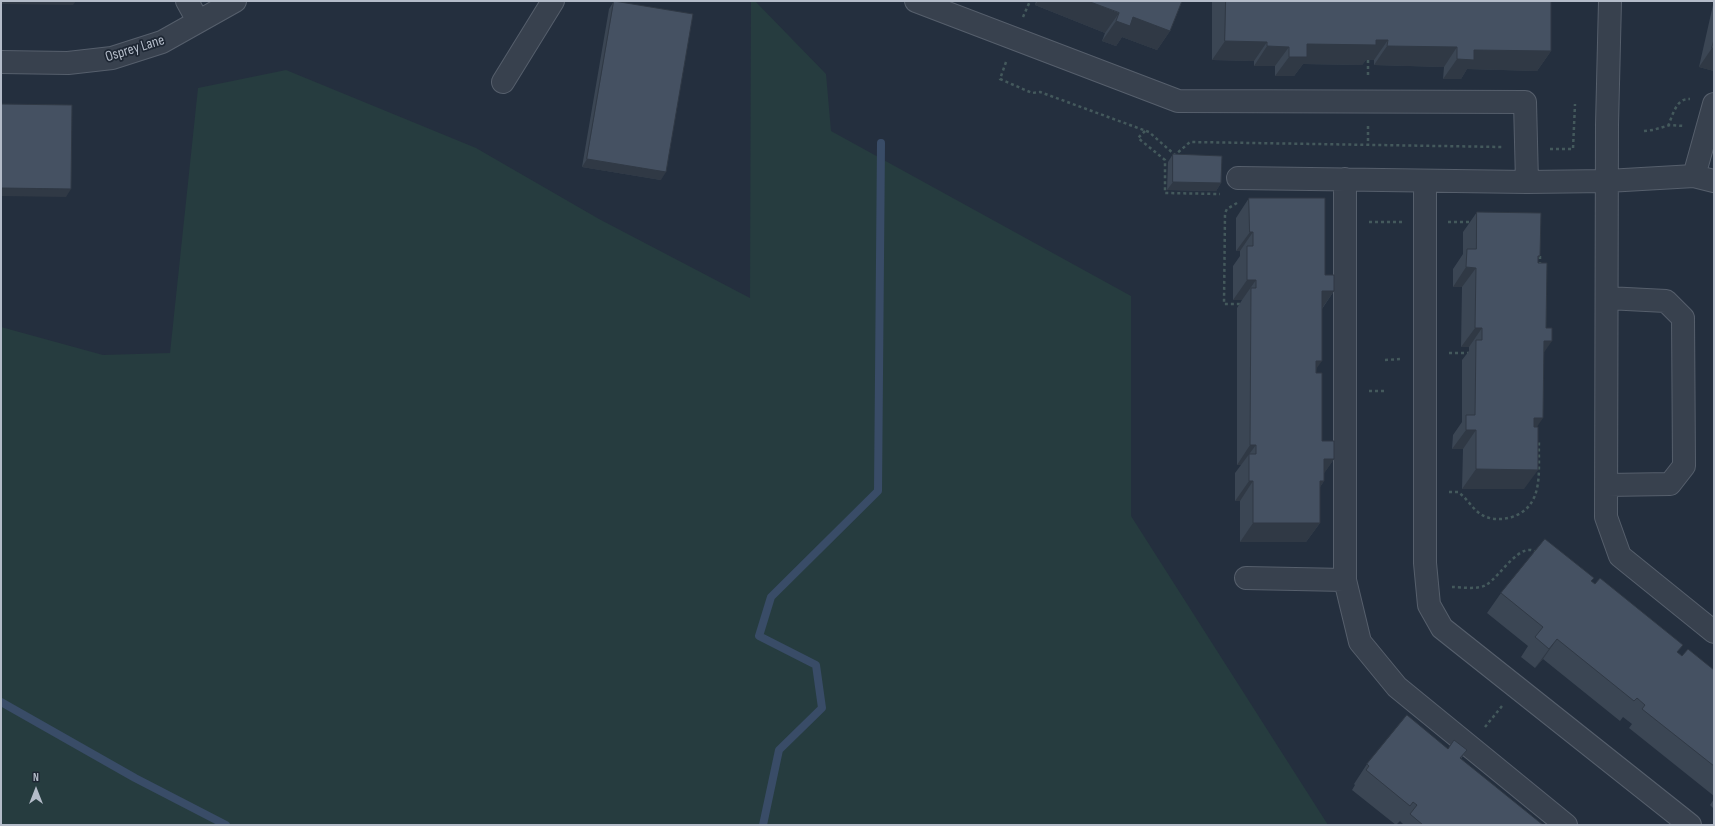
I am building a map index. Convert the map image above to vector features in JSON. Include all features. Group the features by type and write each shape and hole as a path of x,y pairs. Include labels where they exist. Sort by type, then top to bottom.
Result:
{"street":[{"path":"187,1 198,21"},
{"name":"Osprey Lane","path":"1,62 68,63 112,58 162,42 235,1"},
{"path":"503,82 553,1"},
{"path":"916,1 1178,101 1525,102 1527,182"},
{"path":"1610,1 1607,181 1606,517 1620,556 1714,632"},
{"path":"1238,178 1527,182 1704,178 1714,104"},
{"path":"1345,179 1345,580 1360,642 1397,686 1566,825"},
{"path":"1425,181 1425,563 1429,605 1442,628 1690,825"},
{"path":"1607,298 1666,300 1683,318 1684,458 1684,466 1670,484 1607,485"},
{"path":"1246,578 1345,580"}],"path":[{"path":"1022,21 1030,1"},
{"path":"1368,60 1368,83"},
{"path":"1006,61 1000,79 1032,93 1040,92 1145,131 1175,155 1190,142 1502,147"},
{"path":"1668,126 1677,104 1686,98 1693,99"},
{"path":"1550,149 1573,149 1575,104"},
{"path":"1368,121 1368,144"},
{"path":"1644,131 1668,126 1686,126"},
{"path":"1145,131 1138,138 1165,160 1165,193 1224,194"},
{"path":"1231,200 1232,205"},
{"path":"1242,304 1224,304 1225,214 1227,209 1232,205 1244,201"},
{"path":"1367,222 1406,222"},
{"path":"1444,222 1475,222"},
{"path":"1540,248 1540,272"},
{"path":"1444,353 1469,353"},
{"path":"1386,360 1401,359"},
{"path":"1364,391 1386,391"},
{"path":"1442,492 1458,492 1481,515 1493,519 1504,519 1524,512 1530,506 1536,495 1538,484 1539,442 1533,442"},
{"path":"1450,587 1485,586 1492,581 1521,551 1528,549 1534,550 1540,555"},
{"path":"1484,728 1503,705"}],"green space":[{"path":"751,1 755,1 826,74 831,131 1131,296 1131,516 1328,825 1,825 1,327 103,355 170,353 198,88 286,70 476,148 599,219 750,298"}],"building":[{"path":"614,1 693,14 666,172 587,159"},
{"path":"1088,1 1182,1 1170,31 1133,17 1130,26 1116,21 1119,13"},
{"path":"1226,1 1551,1 1551,51 1474,50 1474,60 1457,59 1457,47 1387,46 1388,40 1376,40 1376,45 1307,44 1307,57 1289,57 1289,47 1267,46 1267,42 1225,41"},
{"path":"1,104 72,105 71,189 1,188"},
{"path":"1173,154 1222,156 1221,183 1173,182"},
{"path":"1249,198 1325,198 1325,275 1334,275 1334,291 1322,291 1322,361 1316,361 1316,373 1322,373 1322,441 1334,441 1334,459 1324,459 1324,481 1320,481 1320,523 1253,523 1253,481 1249,481 1249,454 1256,454 1256,445 1250,445 1251,288 1256,288 1256,280 1247,280 1247,246 1253,246 1253,232 1250,232"},
{"path":"1477,212 1541,213 1540,256 1538,256 1538,263 1547,263 1546,328 1552,328 1552,341 1544,341 1543,418 1534,418 1534,427 1538,427 1538,470 1476,469 1476,430 1466,430 1466,415 1475,415 1476,340 1482,340 1482,328 1475,328 1476,268 1466,267 1467,249 1476,249"},
{"path":"1545,539 1594,578 1591,581 1595,584 1600,578 1683,645 1677,652 1682,656 1688,649 1714,670 1714,766 1642,709 1645,705 1637,698 1634,701 1557,639 1549,649 1535,637 1543,627 1501,593"},
{"path":"1407,715 1448,749 1454,740 1467,750 1460,758 1543,825 1423,825 1410,814 1417,805 1413,802 1410,806 1366,770 1369,766 1367,764"}],"waterway":[{"path":"763,825 779,750 822,708 816,665 759,636 771,597 878,491 881,143"},
{"path":"1,702 135,778 226,825"}]}
